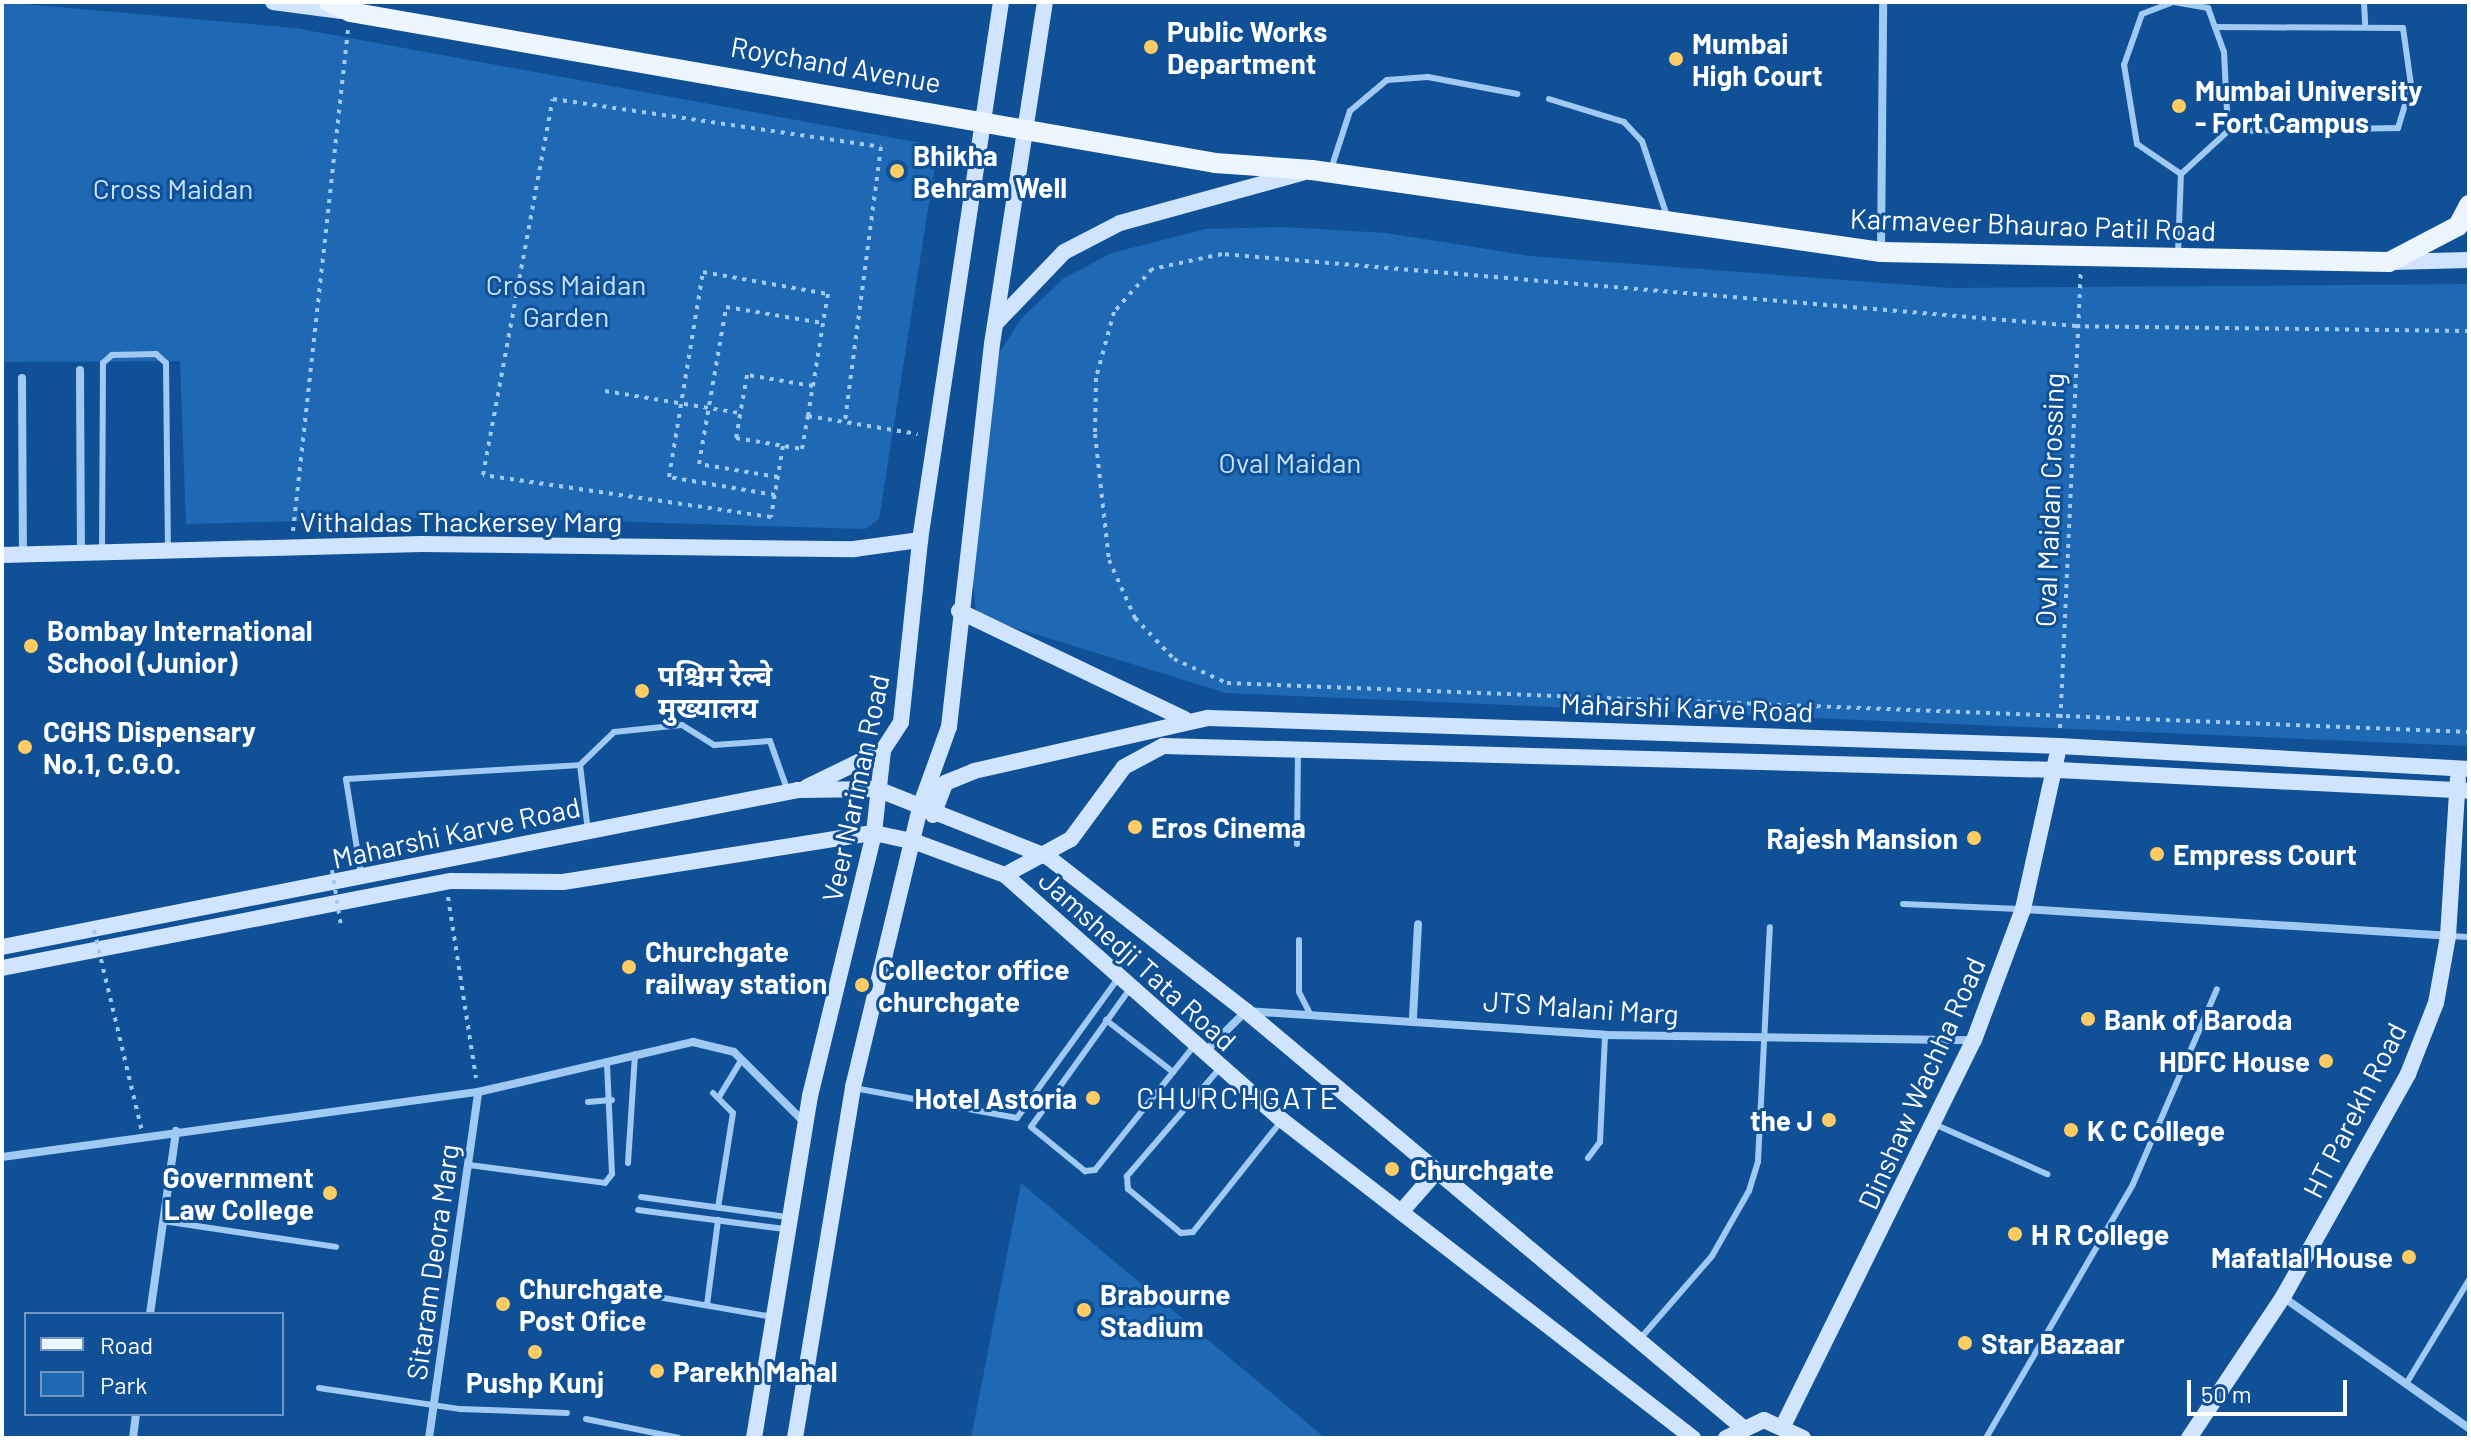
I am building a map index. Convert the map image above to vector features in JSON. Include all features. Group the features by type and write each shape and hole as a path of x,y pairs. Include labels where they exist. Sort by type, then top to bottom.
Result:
{"main road":[{"path":"273,2 344,7"},
{"name":"Roychand Avenue","path":"329,2 981,118 1215,163 1321,172"},
{"name":"Veer Nariman Road","path":"754,1438 806,1124 874,833 883,750 901,722 920,540 981,118 1001,2"},
{"path":"795,1438 853,1087 913,841 926,811 949,727 959,611 996,323 1045,2"},
{"path":"996,323 1064,252 1120,223 1321,172"},
{"name":"Karmaveer Bhaurao Patil Road","path":"1321,172 1881,252 2389,262 2469,260"},
{"path":"2389,262 2458,226 2469,205"},
{"name":"Vithaldas Thackersey Marg","path":"2,555 291,546 854,549 920,540"},
{"path":"959,611 1187,720"},
{"name":"Maharshi Karve Road","path":"2,947 94,930 333,877 362,877 793,791 877,789 926,811 945,783 974,771 1187,720 2059,746 2464,768"},
{"name":"Maharshi Karve Road","path":"1048,857 1143,754 1163,746 1298,745 2058,770 2463,790"},
{"name":"Dinshaw Wachha Road","path":"1784,1424 1974,1040 2023,909 2058,770 2059,746"},
{"path":"793,791 883,750"},
{"name":"HT Parekh Road","path":"2189,1438 2283,1297 2408,1074 2436,1003 2448,936 2464,768"},
{"name":"Jamshedji Tata Road","path":"926,811 1048,857 1246,1011 1741,1426"},
{"name":"Maharshi Karve Road","path":"2,968 492,876 563,882 874,833 913,841"},
{"name":"Jamshedji Tata Road","path":"913,841 1005,875 1123,985 1282,1120 1693,1438"},
{"path":"1005,875 1048,857"},
{"path":"1401,1212 1436,1172"},
{"path":"1726,1438 1741,1426 1784,1424 1803,1438"}],"street":[{"path":"1881,252 1883,2"},
{"path":"80,370 81,552"},
{"path":"22,378 23,554"},
{"path":"2023,909 2448,936"},
{"path":"1413,1017 1418,924"},
{"path":"1199,1050 1246,1011"},
{"name":"JTS Malani Marg","path":"1246,1011 1413,1017 1605,1035 1974,1040"},
{"path":"2,1157 478,1092 693,1042 742,1059 806,1124"},
{"name":"Sitaram Deora Marg","path":"429,1438 478,1092"},
{"path":"150,1312 176,1131"},
{"path":"2283,1297 2469,1428"},
{"path":"133,1438 136,1416"}],"lane":[{"path":"2181,174 2137,144 2124,65 2142,14 2174,2 2208,8 2224,52 2228,131"},
{"path":"2364,2 2365,24"},
{"path":"2178,257 2181,174 2228,131 2398,128 2411,85 2403,28 2365,24 2215,27"},
{"path":"1321,172 1342,123 1387,80 1428,77 1517,94"},
{"path":"1549,99 1604,112 1642,141 1668,222"},
{"path":"102,552 103,363 127,355 156,354 166,363 168,549"},
{"path":"362,877 346,779 580,765 614,732 682,725 714,745 770,741 793,791"},
{"path":"1297,844 1298,745"},
{"path":"580,765 588,831"},
{"path":"1903,904 2023,909"},
{"path":"1639,1340 1712,1256 1749,1191 1767,1037 1770,927"},
{"path":"2448,936 2469,937"},
{"path":"1299,940 1299,992 1310,1014"},
{"path":"853,1087 1017,1118 1123,985"},
{"path":"1123,985 1106,1020 1030,1120 1085,1171 1095,1170 1173,1072 1199,1050"},
{"path":"1986,1438 2133,1184 2217,989"},
{"path":"1106,1020 1173,1072"},
{"path":"1588,1158 1600,1142 1605,1035"},
{"path":"628,1163 635,1054"},
{"path":"718,1208 733,1113 716,1095 742,1059"},
{"path":"469,1165 605,1183 612,1174 612,1100 607,1062"},
{"path":"1220,1068 1127,1176 1128,1189 1181,1233 1193,1232 1282,1120"},
{"path":"588,1102 612,1100"},
{"path":"1934,1124 2047,1174"},
{"path":"641,1197 718,1208 789,1224"},
{"path":"638,1210 718,1220 789,1224"},
{"path":"707,1305 718,1220"},
{"path":"163,1221 336,1247"},
{"path":"2406,1384 2469,1280"},
{"path":"635,1293 775,1317"},
{"path":"319,1388 434,1404 567,1413"},
{"path":"586,1419 679,1438"}],"path":[{"path":"291,546 344,7"},
{"path":"783,446 771,517 483,475 553,99 881,147 845,422"},
{"path":"2469,331 2076,326 1222,254 1152,269 1114,312 1096,378 1109,560 1135,618 1174,659 1227,683 2469,732"},
{"name":"Oval Maidan Crossing","path":"2059,746 2076,326 2082,256"},
{"path":"775,495 669,477 703,272 828,294 823,323 813,386 808,416 802,449 736,438 747,375 813,386"},
{"path":"778,477 699,464 726,307 823,323"},
{"path":"605,391 740,413"},
{"path":"808,416 935,436"},
{"path":"333,877 341,926"},
{"path":"446,883 478,1092"},
{"path":"94,930 143,1136"}],"green space":[{"name":"Cross Maidan Garden","path":"2,2 295,28 938,146 879,519 865,529 466,517 186,524 180,361 2,362"},
{"name":"Oval Maidan","path":"1283,227 1386,233 1530,256 1950,288 2469,284 2469,746 1226,693 976,616 970,541 996,358 1021,319 1064,278 1112,253 1205,229"},
{"name":"Brabourne Stadium","path":"1021,1183 1325,1438 971,1438"}],"place":[{"name":"Public Works Department","path":"1151,47"},
{"name":"Mumbai High Court","path":"1676,59"},
{"name":"Mumbai University - Fort Campus","path":"2179,106"},
{"name":"Bhikha Behram Well","path":"897,171"},
{"name":"Bombay International School (Junior)","path":"31,646"},
{"name":"पश्चिम रेल्वे मुख्यालय","path":"642,691"},
{"name":"CGHS Dispensary No.1, C.G.O.","path":"25,747"},
{"name":"Eros Cinema","path":"1135,827"},
{"name":"Rajesh Mansion","path":"1974,838"},
{"name":"Empress Court","path":"2157,854"},
{"name":"Churchgate railway station","path":"629,967"},
{"name":"Collector office churchgate","path":"862,985"},
{"name":"Bank of Baroda","path":"2088,1019"},
{"name":"HDFC House","path":"2326,1061"},
{"name":"Hotel Astoria","path":"1093,1098"},
{"name":"the J","path":"1829,1120"},
{"name":"K C College","path":"2071,1130"},
{"name":"Churchgate","path":"1392,1169"},
{"name":"Government Law College","path":"330,1193"},
{"name":"H R College","path":"2015,1234"},
{"name":"Mafatlal House","path":"2409,1257"},
{"name":"Churchgate Post Ofice","path":"503,1304"},
{"name":"Brabourne Stadium","path":"1084,1310"},
{"name":"Star Bazaar","path":"1965,1343"},
{"name":"Pushp Kunj","path":"535,1352"},
{"name":"Parekh Mahal","path":"657,1371"}],"district":[{"name":"CHURCHGATE","path":"1238,1097"}],"park label":[{"name":"Cross Maidan","path":"173,188"}]}
